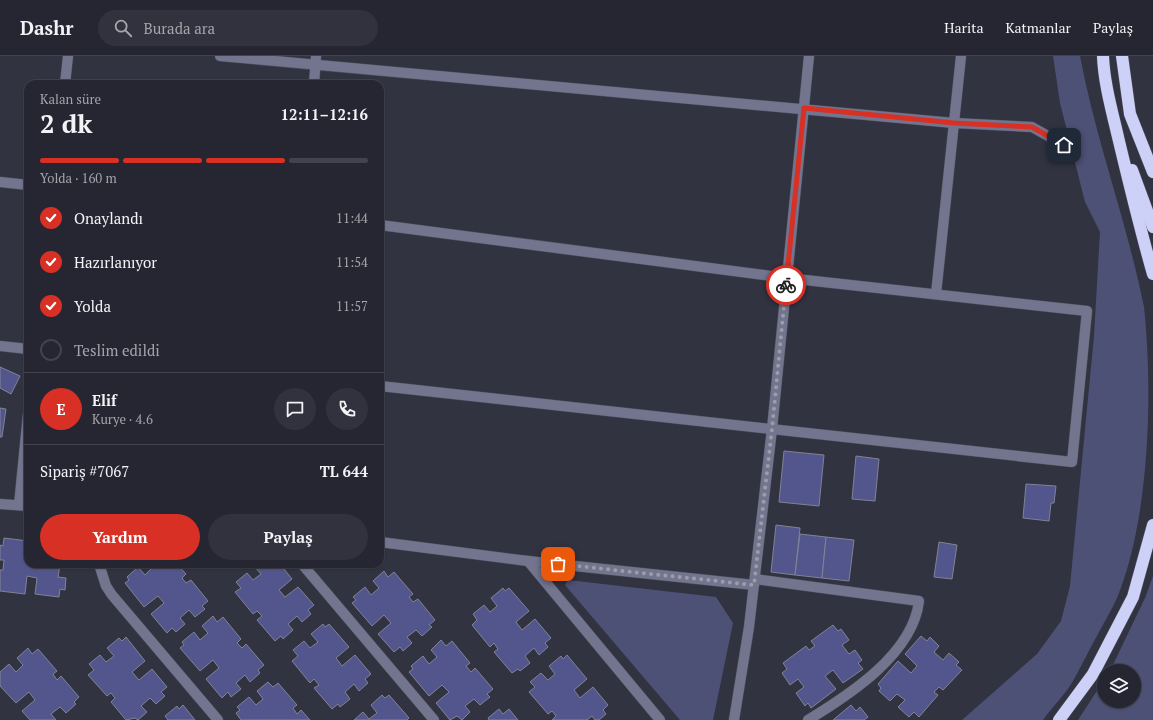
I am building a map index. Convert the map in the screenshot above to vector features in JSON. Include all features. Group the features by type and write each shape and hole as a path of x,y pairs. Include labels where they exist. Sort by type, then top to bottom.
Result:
{"highway":[{"path":"1102,56 1112,115 1135,211 1153,274"},
{"path":"1122,56 1130,114 1153,172"},
{"path":"1130,114 1153,162"},
{"path":"1112,115 1153,227"},
{"path":"1059,720 1093,674 1133,597 1153,525"}],"street":[{"path":"65,80 68,56"},
{"path":"220,56 316,60 954,123 1032,127 1064,145"},
{"path":"734,720 744,664 772,429 809,56"},
{"path":"936,294 961,56"},
{"path":"314,80 316,60"},
{"path":"0,182 24,185"},
{"path":"384,226 787,278 1087,311 1072,462 384,386"},
{"path":"0,346 24,349"},
{"path":"0,504 24,505"},
{"path":"384,543 528,561 754,582 919,601 913,623 891,655 845,697 808,720"},
{"path":"528,561 660,720"},
{"path":"100,568 106,586 112,595 218,720"},
{"path":"305,568 434,720"}],"shaded area":[{"path":"1053,56 1080,56 1094,119 1129,244 1144,307 1147,340 1148,415 1142,493 1136,531 1128,566 1117,598 1070,686 1043,720 962,720 1037,654 1061,621 1070,586 1094,336 1100,232 1085,202 1060,103"},
{"path":"1153,576 1153,720 1078,720 1097,691 1097,708 1141,708 1141,664 1113,664 1145,598"},
{"path":"568,580 716,597 733,623 713,720 680,720 565,585"}],"building":[{"path":"0,367 20,376 11,394 0,388"},
{"path":"0,408 6,409 2,437 0,437"},
{"path":"784,451 824,455 819,506 779,502"},
{"path":"856,456 879,459 875,501 852,499"},
{"path":"1026,484 1056,486 1054,503 1051,503 1049,521 1023,518"},
{"path":"776,525 800,528 795,575 771,572"},
{"path":"800,534 826,537 822,578 795,575"},
{"path":"826,537 854,540 849,581 822,578"},
{"path":"4,538 24,540 24,568 60,568 58,577 66,578 65,590 60,589 59,597 35,594 37,578 27,576 25,594 0,591 0,570 3,570 4,560 0,560 0,545 3,546"},
{"path":"939,542 957,545 952,579 934,577"},
{"path":"137,568 139,568 145,575 152,568 181,568 186,574 182,578 186,583 191,580 208,601 202,606 205,609 195,617 189,610 180,618 185,624 176,632 172,628 167,633 151,614 164,603 158,596 144,607 125,583 129,580 127,577"},
{"path":"256,568 283,568 292,579 279,590 285,597 298,587 314,605 308,610 311,614 302,622 297,616 288,624 293,630 283,639 281,636 275,641 257,620 262,616 257,611 253,614 235,592 241,588 236,582 247,573 253,580 261,574"},
{"path":"384,571 388,577 394,572 413,594 409,597 413,602 418,599 435,620 429,625 432,627 422,636 416,630 407,637 412,643 403,651 400,647 394,652 378,634 391,623 384,615 372,626 352,603 356,600 353,597 365,587 371,595 379,588 373,581"},
{"path":"503,588 505,591 509,588 529,611 516,622 522,630 535,619 551,638 545,643 548,647 539,655 534,648 525,656 530,663 520,671 518,669 512,673 494,652 498,649 494,643 490,647 472,625 477,620 473,614 484,605 490,612 497,606 491,598"},
{"path":"213,616 217,622 223,617 241,639 237,643 242,648 246,644 264,665 258,670 260,673 250,682 245,675 236,683 241,689 231,697 228,692 222,698 206,679 219,668 213,660 200,671 180,648 184,645 182,642 194,632 200,640 208,633 202,626"},
{"path":"323,624 325,627 329,624 349,647 336,658 342,666 355,655 371,674 365,679 368,683 359,691 354,684 345,692 350,699 340,707 338,704 332,709 314,688 319,685 314,679 310,683 292,661 298,656 293,650 304,641 310,648 318,642 311,634"},
{"path":"833,625 838,631 841,629 849,640 842,645 849,654 855,650 862,660 858,663 863,669 843,683 833,670 825,676 836,689 811,708 808,703 805,706 796,693 804,687 798,679 790,685 782,673 787,669 783,663 806,646 809,650 815,646 811,641"},
{"path":"921,636 927,641 930,637 939,646 934,652 943,660 949,653 959,662 956,665 962,670 943,690 939,687 934,692 938,695 919,717 914,712 909,717 898,707 905,700 897,694 890,701 879,691 881,688 878,684 898,661 911,673 917,666 905,654"},
{"path":"126,637 145,661 132,672 139,680 152,669 167,687 161,692 165,696 156,704 150,698 141,706 147,712 138,720 135,718 126,720 111,702 115,698 111,693 107,696 88,675 94,670 89,664 100,655 106,662 114,656 107,648 119,638 122,641"},
{"path":"441,640 446,646 452,641 470,663 466,666 471,672 475,668 493,689 487,694 490,697 480,705 474,699 465,706 470,712 462,720 457,716 450,720 436,703 449,692 442,685 429,696 409,672 413,669 411,666 423,656 429,664 437,657 431,650"},
{"path":"28,648 32,654 38,649 57,671 53,674 57,680 61,676 79,697 74,702 76,704 66,713 60,707 51,714 56,720 30,720 22,711 35,700 29,692 16,703 0,686 0,672 9,664 16,672 23,665 17,658"},
{"path":"567,655 587,679 574,690 580,698 593,687 608,705 603,710 606,714 599,720 595,720 592,716 587,720 552,720 556,716 552,711 548,714 529,692 535,687 530,682 541,673 548,680 555,674 549,666 561,656 563,659"},
{"path":"268,682 273,687 278,683 297,705 293,708 297,714 301,710 310,720 241,720 236,713 240,710 237,707 249,697 256,705 263,699 257,691"},
{"path":"382,695 385,698 389,695 409,718 407,720 354,720 363,712 369,719 377,713 371,705"},
{"path":"183,705 195,720 168,720 165,716 177,706 179,709"},
{"path":"851,705 856,711 860,707 868,717 864,720 833,720"},
{"path":"499,709 503,714 509,709 518,720 489,720 488,718"}],"way so far":[{"path":"558,564 754,585 772,429 786,285"}],"route":[{"path":"786,285 804,108 954,123 1032,127 1064,145"}]}
